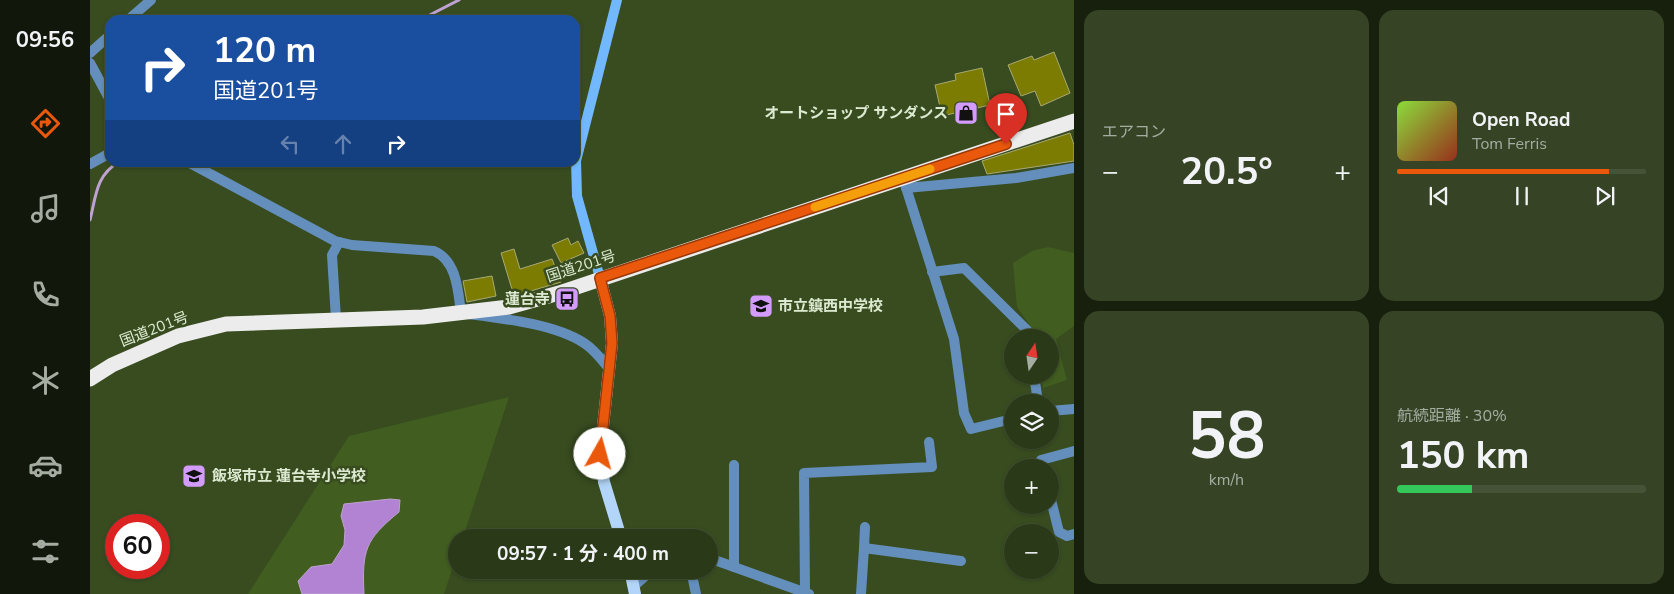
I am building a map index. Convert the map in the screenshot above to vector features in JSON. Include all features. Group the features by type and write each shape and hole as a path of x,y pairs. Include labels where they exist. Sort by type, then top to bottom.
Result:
{"highway":[{"name":"国道201号","path":"90,379 147,348 178,336 204,329 258,322 423,317 509,307 904,183 1074,121"}],"main road":[{"path":"600,278 610,316 612,343 600,454 601,469 618,529"}],"street":[{"path":"134,15 151,0"},
{"path":"580,145 617,0"},
{"path":"90,52 105,39"},
{"path":"90,63 105,91"},
{"path":"90,164 105,156"},
{"path":"197,167 339,242 352,245 434,251 442,254 449,263 457,285 461,313 530,323 571,337 584,342 596,352 610,370"},
{"path":"576,167 577,196 600,278"},
{"path":"1004,421 971,429 964,413 954,339 904,183 1016,178 1074,168"},
{"path":"336,320 332,255 339,242"},
{"path":"932,272 964,268 1026,329"},
{"path":"1059,410 1074,408"},
{"path":"718,561 808,593 804,473 932,467 928,442"},
{"path":"1045,459 1074,451"},
{"path":"734,465 734,567"},
{"path":"1054,514 1059,532 1067,536 1074,534"},
{"path":"861,594 865,527"},
{"path":"864,548 961,561"},
{"path":"635,590 644,579"},
{"path":"693,579 696,594"}],"green space":[{"path":"1048,247 1074,253 1074,326 1059,337 1059,329 1032,329 1017,307 1013,263 1032,251"},
{"path":"1059,350 1067,380 1059,383"},
{"path":"1042,384 1055,384 1043,388"},
{"path":"509,397 466,529 448,529 449,579 444,594 248,594 349,436"}],"shaded area":[{"path":"390,499 400,500 399,512 379,530 368,547 364,567 364,594 302,594 298,581 311,567 332,564 344,545 345,530 341,516 344,504"}],"building":[{"path":"1054,52 1070,93 1041,106 1035,91 1021,96 1008,65 1032,56 1034,60"},
{"path":"982,68 990,105 942,116 935,85 956,80 955,74"},
{"path":"1070,133 1074,145 1074,161 987,174 982,161"},
{"path":"568,238 571,245 578,241 584,253 561,263 552,245"},
{"path":"514,249 520,269 552,259 561,282 514,296 501,253"},
{"path":"492,276 496,296 467,302 463,281"}],"waterway":[{"path":"430,15 459,0"},
{"path":"90,220 98,187 111,167"}],"slow traffic":[{"path":"815,207 930,169"}],"place":[{"name":"オートショップ サンダンス","path":"966,113"},
{"name":"蓮台寺","path":"567,299"},
{"name":"市立鎮西中学校","path":"761,306"},
{"name":"飯塚市立 蓮台寺小学校","path":"194,476"}],"route":[{"path":"600,454 612,343 610,316 600,278 1006,144"}]}
